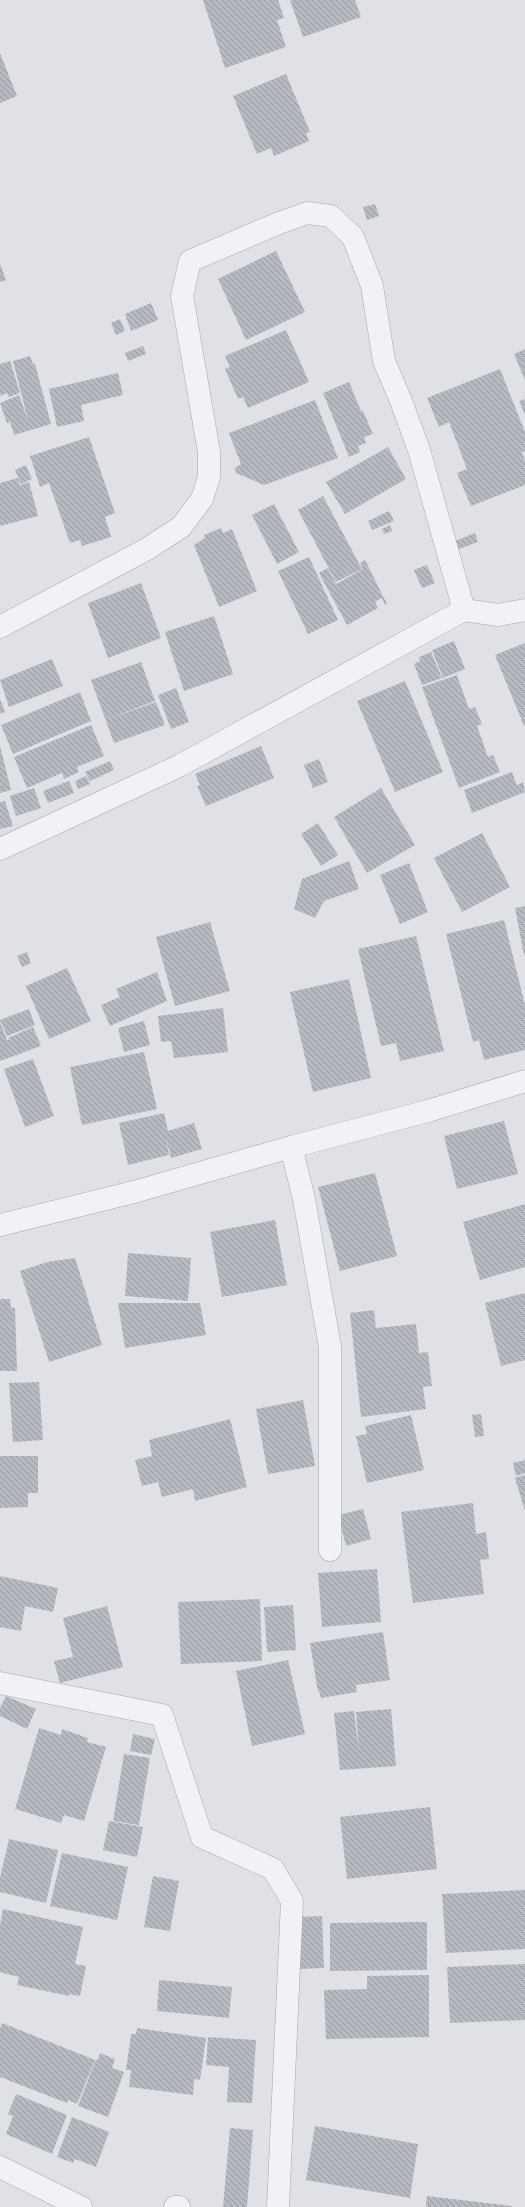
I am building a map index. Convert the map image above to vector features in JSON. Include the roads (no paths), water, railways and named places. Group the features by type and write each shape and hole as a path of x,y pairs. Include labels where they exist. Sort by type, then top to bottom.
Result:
{"street":[{"path":"0,627 140,552 181,527 202,499 209,477 209,452 182,296 190,261 279,222 307,213 331,216 353,237 372,286 384,362 401,401 419,450 464,610"},
{"path":"0,849 179,766 464,610 498,615 525,610"},
{"path":"0,1225 134,1192 291,1147 428,1111 525,1081"},
{"path":"291,1147 304,1199 330,1347 330,1550"},
{"path":"0,1683 162,1715 202,1837 273,1869 292,1901 278,2207"},
{"path":"0,2167 81,2207"}]}
